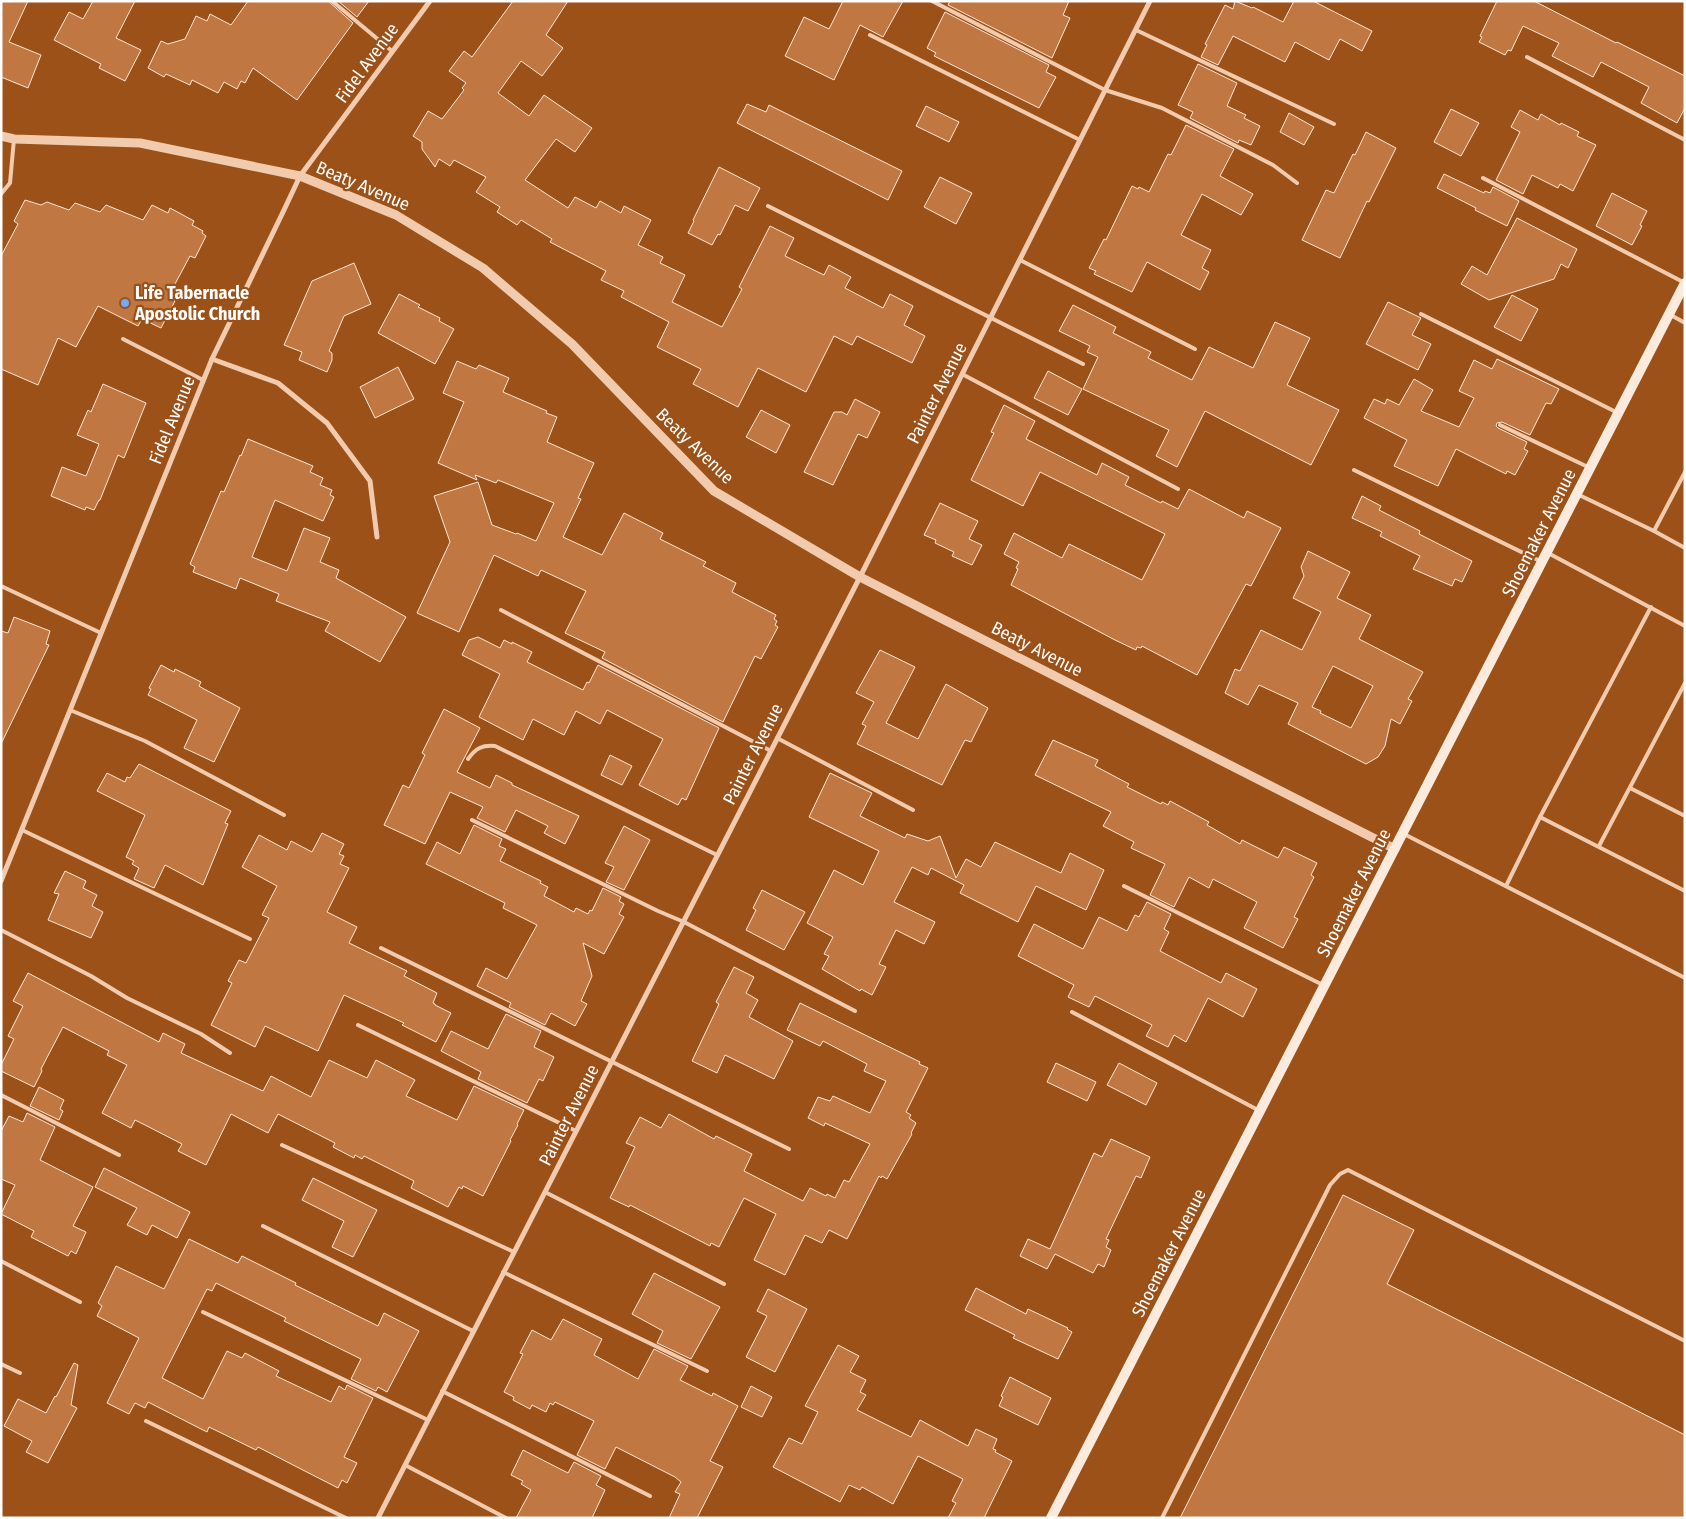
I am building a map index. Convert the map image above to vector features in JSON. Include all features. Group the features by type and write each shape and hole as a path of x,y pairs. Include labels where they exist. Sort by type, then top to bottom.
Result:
{"main road":[{"name":"Shoemaker Avenue","path":"1051,1518 1685,283"}],"street":[{"name":"Fidel Avenue","path":"1,881 203,380 300,176 430,1"},
{"name":"Painter Avenue","path":"378,1518 860,577 1150,1"},
{"name":"Beaty Avenue","path":"1,136 14,140 140,143 300,176 396,215 483,268 572,344 714,491 860,577 1395,849"},
{"path":"212,359 278,383 327,423 370,481 377,537"}],"lane":[{"path":"332,1 392,51"},
{"path":"932,1 1105,90 1162,108 1273,165 1297,183"},
{"path":"1136,30 1334,124"},
{"path":"870,36 1080,140"},
{"path":"1528,57 1685,140"},
{"path":"1,194 10,183 14,140"},
{"path":"1483,178 1685,283"},
{"path":"768,206 1083,364"},
{"path":"1020,260 1195,349"},
{"path":"1421,314 1618,413"},
{"path":"1669,314 1685,323"},
{"path":"123,338 203,380"},
{"path":"962,374 1178,489"},
{"path":"1500,425 1590,468"},
{"path":"1354,470 1542,562"},
{"path":"1654,531 1685,472"},
{"path":"1577,494 1685,548"},
{"path":"1547,552 1685,626"},
{"path":"1,586 102,633"},
{"path":"1506,886 1540,817 1651,607"},
{"path":"501,610 771,751"},
{"path":"1599,846 1685,683"},
{"path":"70,710 145,741 284,815"},
{"path":"778,738 913,810"},
{"path":"468,759 475,750 484,746 496,746 717,855"},
{"path":"1630,788 1685,816"},
{"path":"1540,817 1685,891"},
{"path":"472,820 684,922 855,1011"},
{"path":"22,830 250,939"},
{"path":"1403,834 1685,978"},
{"path":"1124,886 1325,986"},
{"path":"1,930 91,976 127,998 201,1034 230,1052"},
{"path":"381,948 789,1149"},
{"path":"1072,1012 1260,1111"},
{"path":"358,1025 576,1131"},
{"path":"1,1095 119,1155"},
{"path":"282,1145 514,1252"},
{"path":"1162,1518 1330,1185 1340,1174 1348,1170 1685,1341"},
{"path":"544,1192 724,1284"},
{"path":"263,1226 473,1331"},
{"path":"1,1261 80,1302"},
{"path":"503,1272 707,1370"},
{"path":"203,1312 428,1420"},
{"path":"1,1364 20,1373"},
{"path":"442,1391 650,1496"},
{"path":"146,1421 346,1518"},
{"path":"405,1465 506,1518"}],"building":[{"path":"1,1 28,1 9,42 41,55 28,88 1,77"},
{"path":"93,1 135,1 116,38 141,50 125,81 99,68 101,64 54,40 69,12 83,19"},
{"path":"248,1 328,1 353,23 297,100 253,68 245,83 241,81 237,89 224,82 218,93 192,80 190,85 166,74 164,77 148,68 161,41 168,44 185,39 196,16 207,21 210,14 231,25"},
{"path":"338,1 369,1 357,17"},
{"path":"513,1 568,1 546,35 563,48 542,76 521,61 498,93 529,116 544,95 592,128 575,152 556,139 525,180 568,208 575,197 596,208 600,201 621,213 624,206 651,220 638,245 663,257 660,263 685,275 672,302 722,327 742,289 739,287 770,226 794,238 785,256 824,275 829,265 851,277 845,288 883,308 890,294 913,306 904,325 925,336 912,363 857,336 852,345 834,336 806,392 758,368 738,407 693,384 701,369 657,347 669,322 621,297 624,291 601,280 606,271 550,242 552,239 521,220 517,225 497,212 500,207 476,192 486,177 454,160 450,166 439,159 435,167 422,149 422,142 413,136 428,111 442,119 464,90 462,88 466,83 449,71 464,51 472,57"},
{"path":"843,1 903,1 883,37 860,25 834,80 785,56 804,17 829,29"},
{"path":"950,1 1069,1 1063,15 1070,18 1052,58 948,5"},
{"path":"1235,1 1253,7 1283,22 1294,1 1313,1 1372,31 1362,51 1340,39 1329,60 1295,42 1285,62 1233,36 1218,65 1201,57 1207,45 1205,44 1225,5 1233,9"},
{"path":"1497,1 1534,1 1685,76 1685,108 1677,123 1641,103 1649,87 1601,62 1593,77 1552,56 1559,43 1523,26 1511,51 1508,50 1505,55 1479,42"},
{"path":"945,12 1049,65 1046,72 1056,77 1039,108 934,56 936,53 927,48"},
{"path":"1198,64 1237,83 1227,106 1246,115 1244,118 1260,126 1251,145 1239,140 1238,143 1190,118 1193,112 1178,105"},
{"path":"747,104 766,112 769,105 902,171 888,200 737,123"},
{"path":"926,106 959,122 949,142 916,126"},
{"path":"1451,109 1479,123 1461,156 1434,142"},
{"path":"1520,110 1538,120 1541,114 1560,125 1561,123 1579,132 1577,136 1596,145 1573,191 1560,184 1558,188 1532,175 1523,194 1496,180 1520,132 1511,127"},
{"path":"1289,113 1314,127 1304,145 1280,132"},
{"path":"1186,125 1234,149 1220,176 1253,194 1241,215 1202,194 1181,235 1211,250 1202,268 1209,272 1200,290 1147,262 1132,292 1094,274 1096,271 1089,268 1104,239 1106,240 1132,186 1149,192 1168,154 1171,155"},
{"path":"1366,132 1396,148 1369,202 1367,201 1340,258 1302,240 1326,190 1334,193"},
{"path":"719,167 760,188 748,211 735,205 720,235 718,234 712,245 688,233"},
{"path":"1444,174 1484,193 1485,191 1490,193 1493,187 1519,201 1507,226 1437,188"},
{"path":"940,177 972,193 956,224 924,207"},
{"path":"1612,193 1647,211 1632,245 1596,226"},
{"path":"25,200 41,205 47,202 69,210 75,203 100,212 106,205 143,220 152,205 168,213 170,208 194,221 192,225 203,231 202,233 206,236 195,258 190,256 168,297 175,301 161,328 142,319 138,326 98,306 76,347 58,338 38,385 1,369 1,256 18,224 14,221"},
{"path":"1517,218 1577,249 1568,268 1561,264 1554,279 1489,300 1461,284 1472,266 1487,275"},
{"path":"354,263 371,304 344,316 329,351 332,353 332,360 327,372 299,360 302,352 284,345 312,281"},
{"path":"399,294 420,305 418,307 440,318 439,321 454,329 435,364 378,333"},
{"path":"1512,295 1538,309 1521,341 1494,327"},
{"path":"1388,302 1421,318 1412,335 1431,344 1418,370 1366,344"},
{"path":"1073,305 1116,327 1113,333 1151,352 1148,358 1192,380 1209,347 1253,368 1275,322 1310,338 1287,385 1339,410 1311,465 1205,411 1177,467 1156,456 1169,430 1083,389 1098,357 1087,352 1090,346 1059,331"},
{"path":"1497,359 1559,389 1551,404 1546,403 1530,435 1502,422 1497,423 1496,426 1498,428 1527,442 1524,449 1528,451 1515,475 1507,471 1506,474 1456,449 1438,486 1394,466 1407,440 1364,418 1374,399 1385,404 1387,399 1399,405 1414,379 1433,390 1421,411 1459,427 1474,398 1459,391 1474,360 1492,369"},
{"path":"457,361 476,369 479,365 509,378 503,392 557,417 547,442 594,463 578,498 581,499 563,537 602,555 624,513 663,533 660,539 706,562 703,566 736,583 732,592 776,615 774,619 777,621 775,625 778,627 761,659 755,656 723,722 602,658 605,652 565,633 586,591 541,570 538,576 494,555 459,632 417,613 450,542 434,496 478,482 492,525 536,541 554,503 498,480 496,483 475,475 477,480 438,463 464,402 443,393"},
{"path":"398,367 414,399 375,418 360,387"},
{"path":"1048,371 1082,389 1068,415 1034,398"},
{"path":"103,384 146,403 124,458 118,455 94,510 86,507 85,510 51,496 62,467 86,476 99,444 77,435 88,410 91,412"},
{"path":"855,399 880,412 867,438 858,434 833,485 804,472 834,412 842,412 847,415"},
{"path":"1004,405 1035,421 1026,439 1097,475 1102,463 1129,477 1125,485 1161,503 1162,501 1178,509 1189,489 1244,518 1247,511 1281,528 1251,586 1246,584 1197,675 1142,646 1141,648 1137,647 1136,650 1115,640 1011,585 1019,562 1004,554 1014,533 1062,558 1069,544 1142,580 1165,534 1040,472 1023,506 971,480 994,433 991,432"},
{"path":"761,410 790,425 776,453 746,437"},
{"path":"248,439 313,466 310,472 323,478 320,485 332,490 330,495 334,497 323,521 275,500 252,557 287,571 304,528 330,538 320,562 339,570 336,578 406,617 380,662 325,631 330,622 276,601 279,594 240,578 236,589 193,572 195,567 190,564 221,491 224,492"},
{"path":"1362,496 1381,506 1379,510 1420,531 1419,534 1472,561 1462,582 1455,579 1452,586 1413,569 1420,556 1380,536 1382,532 1352,518"},
{"path":"940,503 978,521 969,539 982,545 972,565 952,556 954,552 935,543 936,540 924,535"},
{"path":"1308,551 1350,572 1337,598 1371,615 1359,639 1423,672 1408,699 1412,701 1400,724 1391,719 1385,746 1378,757 1366,764 1288,724 1298,703 1259,685 1248,705 1225,693 1235,669 1240,671 1261,630 1302,650 1321,612 1293,598 1304,576 1301,567","holes":["1333,666 1373,686 1351,728 1312,707"]},
{"path":"14,617 50,631 46,644 49,645 1,744 1,631 8,633"},
{"path":"478,637 500,648 504,640 532,652 527,662 583,690 587,682 589,683 598,665 719,728 686,800 682,798 678,805 639,785 663,739 607,710 600,724 576,711 564,735 533,719 523,740 479,717 500,674 462,655 469,640"},
{"path":"880,650 915,667 886,723 918,739 946,684 988,708 971,742 965,740 942,785 857,744 866,726 862,724 874,702 856,693"},
{"path":"161,665 174,672 175,669 201,682 199,686 240,708 214,762 184,748 197,720 148,695 151,689 149,688"},
{"path":"444,709 480,728 457,772 490,788 496,775 512,783 512,785 579,816 565,844 544,833 548,826 516,810 505,832 477,818 483,807 450,792 425,844 384,825 403,785 409,788 425,755 422,753"},
{"path":"1053,740 1098,760 1095,766 1129,784 1127,787 1161,804 1162,802 1168,805 1170,801 1209,822 1207,825 1240,844 1242,840 1278,858 1284,847 1317,863 1311,875 1314,877 1294,917 1298,919 1283,948 1244,928 1257,902 1213,879 1209,888 1189,877 1174,907 1150,895 1165,864 1131,848 1134,842 1103,826 1111,812 1035,775"},
{"path":"610,755 632,766 622,785 601,775"},
{"path":"139,764 231,811 225,823 228,824 203,885 165,865 154,888 134,879 139,868 132,864 134,861 126,857 145,815 97,791 107,773 125,782"},
{"path":"830,773 872,793 860,816 905,838 907,834 928,841 940,836 956,878 966,859 981,867 995,842 1061,873 1070,853 1104,870 1086,910 1036,886 1018,922 960,893 964,885 931,868 928,875 912,867 894,902 935,922 924,944 896,930 879,964 886,967 872,995 861,989 860,991 822,969 829,956 824,954 833,937 807,923 834,870 863,885 879,851 809,817"},
{"path":"474,825 502,839 499,846 506,849 500,861 541,881 540,883 548,887 544,896 574,912 576,908 588,914 590,910 592,911 603,888 621,897 619,901 624,904 619,914 624,917 604,954 583,943 592,976 581,1001 587,1004 575,1026 551,1013 545,1025 509,1007 511,1003 477,986 486,968 507,979 537,925 503,908 505,903 426,864 437,842 460,854"},
{"path":"624,826 650,840 624,890 606,882 614,867 605,863"},
{"path":"322,833 344,844 339,854 344,856 340,864 349,868 327,912 357,927 349,943 407,971 404,976 437,993 433,1003 451,1013 436,1042 402,1025 404,1023 344,995 318,1051 265,1026 255,1047 211,1025 232,983 228,981 239,960 246,963 269,918 262,915 277,886 242,867 259,835 287,850 291,841 312,852"},
{"path":"65,871 86,881 83,888 97,895 92,906 103,912 91,938 48,920 59,894 54,893"},
{"path":"762,890 805,912 784,950 746,930 756,910 753,908"},
{"path":"1147,902 1171,914 1164,929 1169,932 1160,951 1221,983 1226,973 1257,989 1243,1017 1208,998 1186,1042 1174,1035 1168,1047 1146,1036 1152,1025 1095,996 1089,1007 1068,997 1074,985 1018,956 1034,924 1083,949 1099,917 1127,931 1135,915 1139,917"},
{"path":"734,967 754,977 746,993 758,1000 749,1017 793,1041 774,1079 725,1055 717,1073 692,1061 719,1004 716,1002"},
{"path":"28,973 159,1042 163,1033 185,1044 181,1053 263,1091 271,1076 311,1097 329,1060 367,1078 376,1060 415,1080 406,1096 457,1120 474,1086 524,1110 511,1141 483,1196 463,1186 462,1189 459,1187 448,1207 411,1188 414,1181 364,1156 362,1159 355,1155 354,1158 333,1147 335,1143 278,1114 268,1133 231,1114 206,1165 178,1151 182,1144 135,1120 131,1128 102,1113 127,1065 107,1055 109,1051 63,1027 41,1069 42,1071 34,1087 1,1071 1,1065 14,1039 8,1036 23,1006 13,1001"},
{"path":"800,1003 920,1062 919,1064 928,1068 906,1112 911,1115 909,1118 916,1123 912,1134 887,1179 879,1176 847,1239 829,1230 822,1243 805,1235 785,1275 754,1260 776,1214 744,1198 719,1247 711,1243 710,1246 630,1205 629,1207 610,1198 635,1147 626,1143 640,1117 661,1128 669,1114 714,1139 716,1136 752,1154 744,1171 803,1201 810,1188 835,1198 844,1180 849,1182 870,1144 825,1123 824,1126 808,1118 818,1097 830,1101 833,1096 870,1113 886,1081 864,1071 867,1064 823,1041 820,1046 787,1030"},
{"path":"506,1014 541,1031 534,1047 554,1057 543,1081 539,1079 527,1103 478,1079 481,1072 441,1051 451,1031 488,1049"},
{"path":"1056,1063 1096,1082 1087,1101 1047,1082"},
{"path":"1119,1063 1157,1083 1146,1105 1107,1085"},
{"path":"39,1087 64,1100 60,1109 63,1111 59,1120 30,1106"},
{"path":"27,1113 55,1127 40,1160 93,1187 73,1226 86,1232 76,1254 71,1251 68,1256 31,1237 34,1231 1,1214 15,1185 1,1179 1,1131 9,1116 23,1122"},
{"path":"1111,1139 1150,1157 1141,1178 1136,1176 1106,1239 1109,1240 1106,1247 1111,1250 1104,1267 1098,1264 1093,1273 1055,1254 1047,1269 1020,1256 1028,1239 1050,1249 1094,1153 1102,1157"},
{"path":"104,1168 190,1212 177,1238 152,1225 147,1235 127,1225 137,1208 95,1187"},
{"path":"313,1178 377,1210 353,1257 332,1247 344,1221 302,1200"},
{"path":"1343,1195 1414,1230 1387,1284 1685,1435 1685,1518 1180,1518"},
{"path":"189,1239 238,1263 242,1256 296,1283 295,1285 378,1326 384,1313 419,1331 387,1392 378,1387 376,1391 351,1379 361,1359 284,1321 286,1318 216,1283 212,1291 207,1289 162,1378 203,1399 227,1351 242,1358 245,1353 279,1371 276,1376 331,1402 339,1386 345,1390 347,1385 373,1398 344,1457 357,1463 347,1483 342,1480 338,1488 258,1447 256,1450 209,1427 207,1432 148,1402 145,1408 135,1403 129,1414 107,1403 139,1338 97,1316 102,1306 98,1303 116,1266 164,1289"},
{"path":"654,1273 720,1307 691,1359 657,1343 663,1331 632,1314"},
{"path":"976,1288 1026,1314 1028,1309 1068,1328 1072,1332 1058,1359 1013,1338 1015,1335 965,1310"},
{"path":"768,1289 807,1309 775,1372 746,1357 767,1316 757,1311"},
{"path":"563,1319 602,1339 594,1355 638,1379 654,1349 688,1366 680,1380 712,1396 713,1393 738,1406 710,1461 723,1467 697,1518 669,1518 680,1494 675,1492 681,1482 675,1477 616,1447 605,1469 577,1455 594,1421 555,1402 553,1405 550,1403 546,1412 532,1405 530,1409 513,1400 514,1397 504,1392 523,1354 520,1353 532,1330 551,1340"},
{"path":"838,1345 859,1356 850,1372 866,1380 860,1392 866,1395 857,1410 911,1437 920,1420 968,1446 976,1429 997,1439 993,1449 996,1450 995,1452 1012,1461 984,1518 948,1518 956,1503 952,1501 963,1479 918,1456 893,1504 862,1487 860,1490 849,1485 840,1502 773,1467 789,1438 802,1444 818,1412 805,1406"},
{"path":"74,1363 78,1365 71,1405 77,1408 48,1463 26,1452 32,1441 4,1426 18,1399 46,1413"},
{"path":"1010,1377 1051,1398 1038,1425 999,1406 1003,1397 1001,1396"},
{"path":"751,1386 772,1397 762,1417 741,1407"},
{"path":"523,1450 568,1473 574,1462 601,1476 596,1485 605,1490 592,1518 516,1518 531,1490 521,1484 523,1481 511,1475"}],"place":[{"name":"Life Tabernacle Apostolic Church","path":"125,303"}]}
